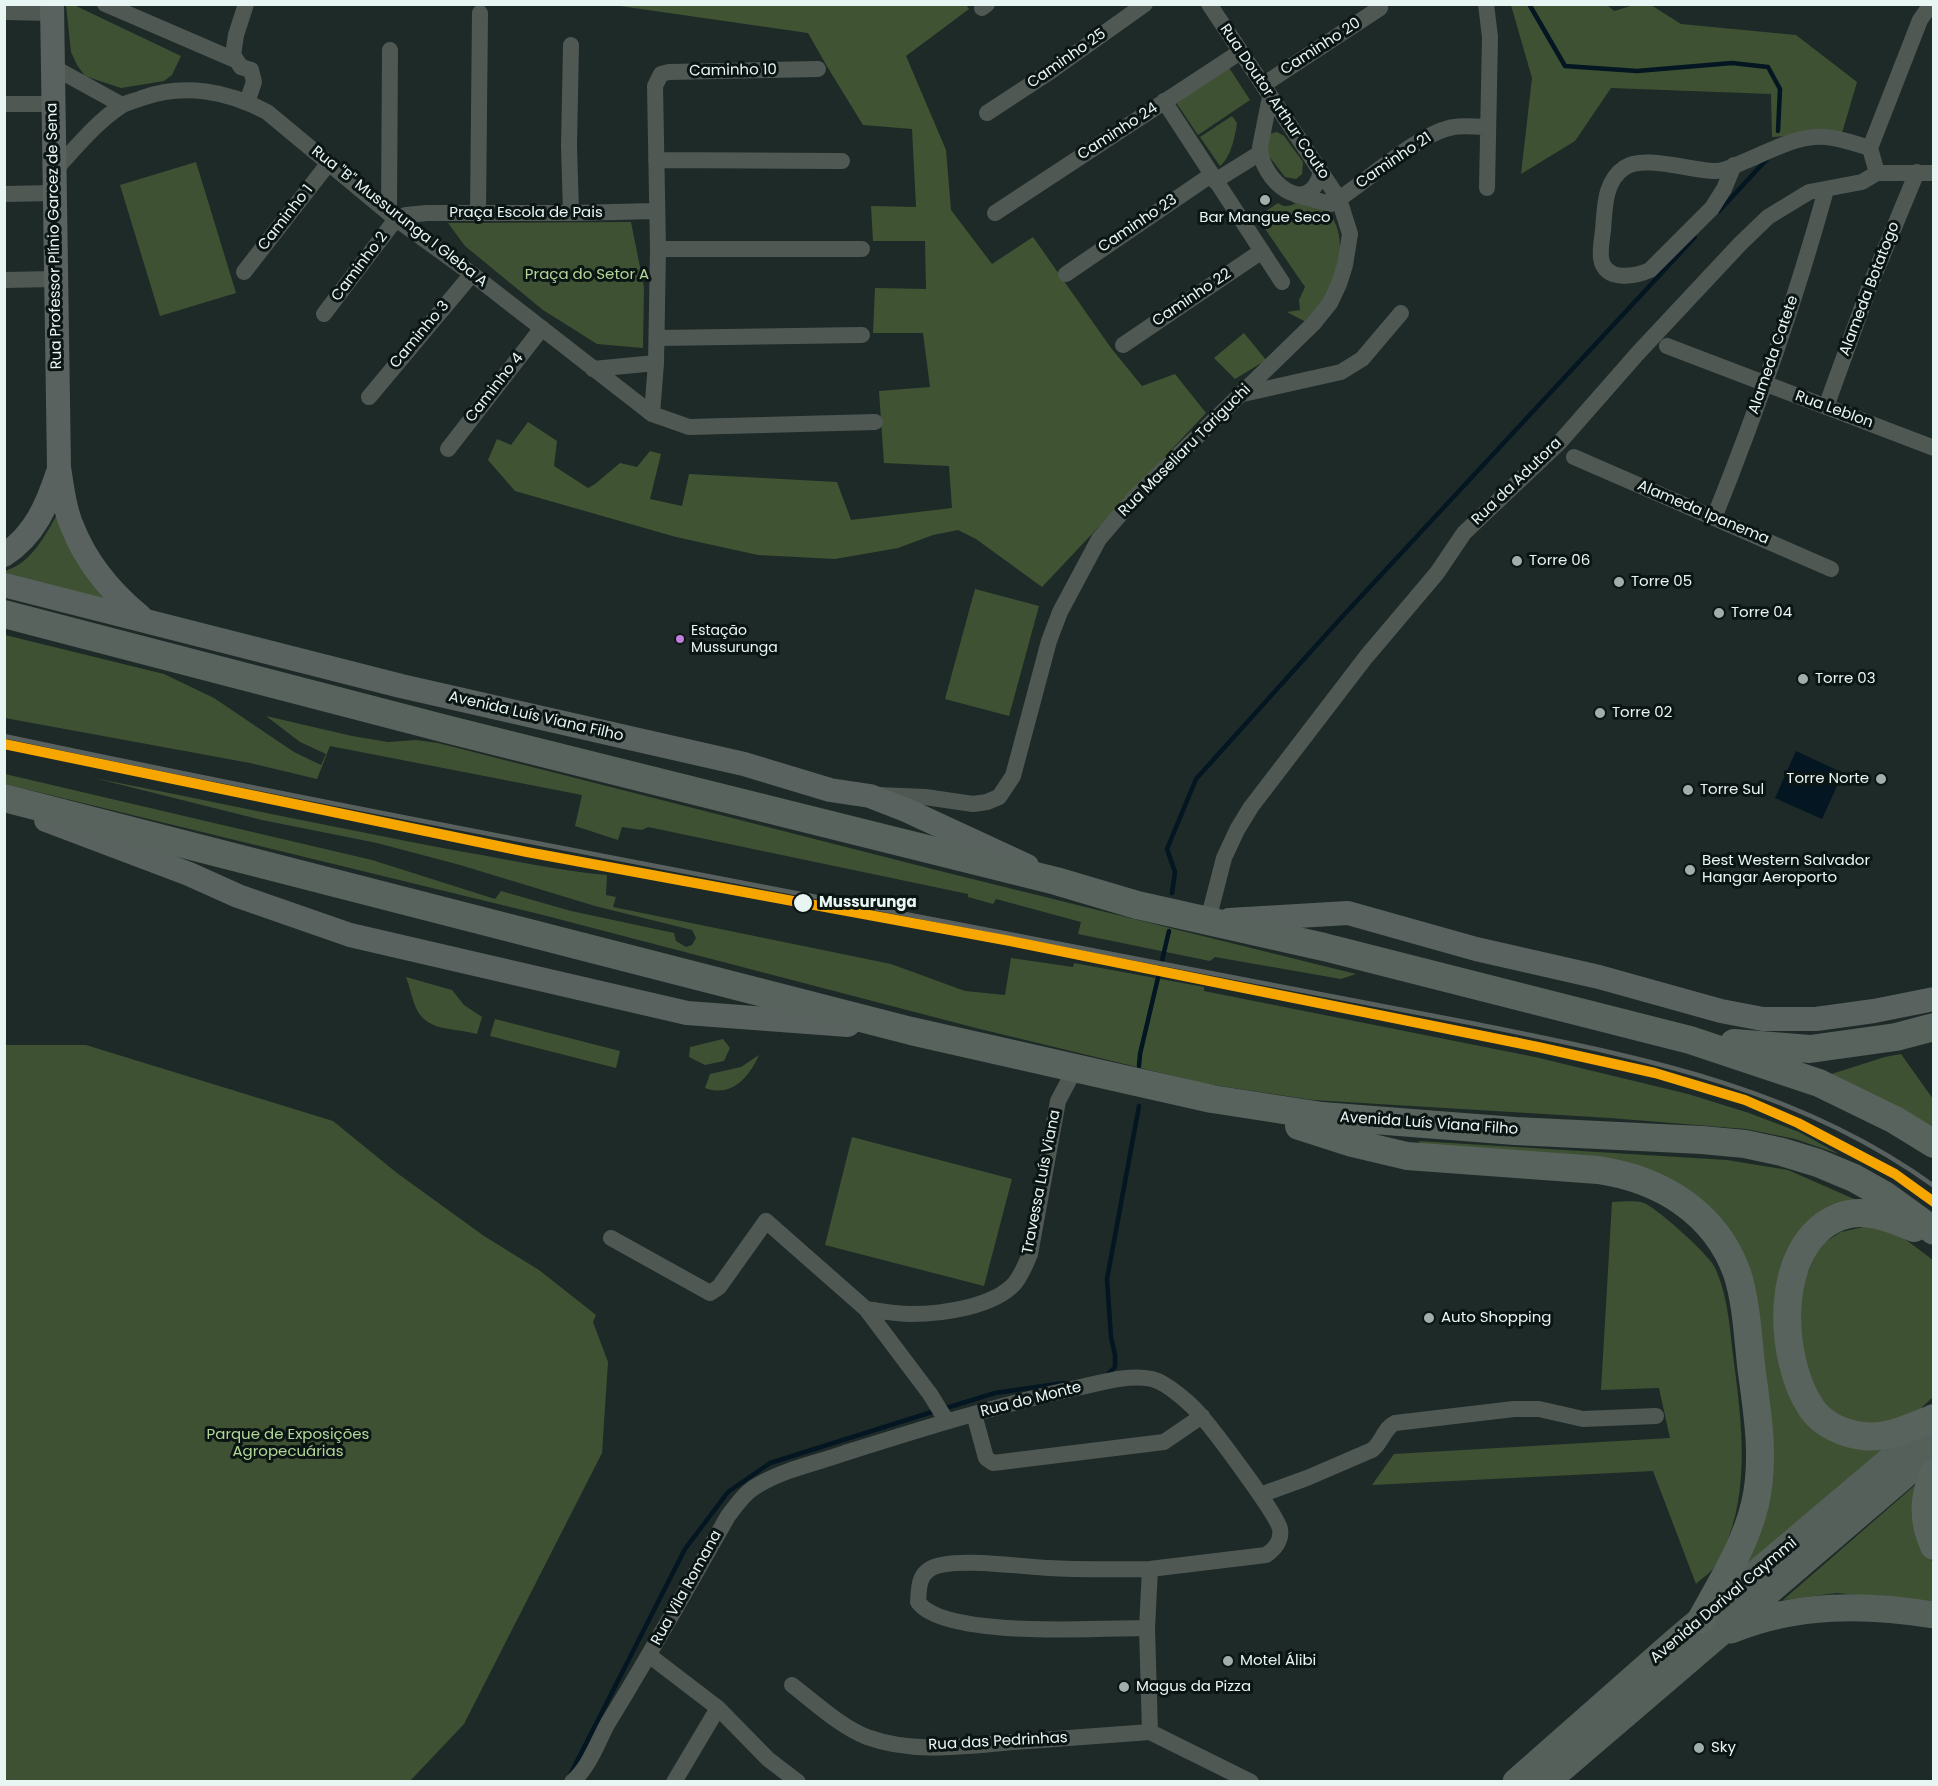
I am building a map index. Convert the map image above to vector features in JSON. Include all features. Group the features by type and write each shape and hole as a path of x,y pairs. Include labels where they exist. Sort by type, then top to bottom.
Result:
{"highway":[{"name":"Avenida Luís Viana Filho","path":"4,614 446,729 1056,881 1137,904 1214,921 1690,1040 1819,1083 1887,1115 1934,1144"},
{"name":"Avenida Luís Viana Filho","path":"4,798 911,1031 1212,1099 1322,1116 1515,1131 1744,1144 1782,1152 1818,1163 1854,1178 1886,1196 1934,1231"},
{"path":"1690,1040 1810,1049 1896,1037 1934,1027"},
{"path":"1212,1099 1352,1143 1407,1156 1619,1173 1659,1187 1700,1216 1716,1234 1737,1275 1757,1411 1760,1450 1755,1504 1747,1531 1726,1574 1707,1628"},
{"path":"1934,1236 1899,1221 1871,1214 1840,1217 1822,1227 1808,1240 1793,1275 1788,1298 1787,1326 1795,1371 1803,1393 1813,1411 1826,1422 1842,1432 1863,1436 1881,1436 1934,1418"},
{"path":"1934,1473 1925,1495 1925,1513 1929,1535 1934,1546"}],"main road":[{"name":"Rua Professor Plínio Garcez de Sena","path":"52,9 59,466 72,526 88,557 123,602 144,619"},
{"name":"Rua Professor Plínio Garcez de Sena","path":"4,555 15,548 33,530 47,505 59,466"},
{"name":"Avenida Luís Viana Filho","path":"4,585 401,686 744,764 830,790 870,796 984,845 1056,881"},
{"name":"Avenida Luís Viana Filho","path":"4,804 189,874 238,896 350,935 687,1013 811,1021 911,1031"},
{"name":"Avenida Luís Viana Filho","path":"1214,921 1348,913 1476,949 1599,977 1721,1011 1763,1019 1788,1021 1816,1019 1874,1011 1934,999"},
{"name":"Avenida Dorival Caymmi","path":"1546,1782 1707,1628 1934,1423"},
{"name":"Avenida Dorival Caymmi","path":"1516,1782 1934,1450"},
{"path":"1707,1628 1802,1609 1879,1608 1934,1615"}],"street":[{"path":"105,4 235,60 241,66 251,70 254,82 247,102"},
{"path":"235,60 233,56 236,35 246,4"},
{"name":"Caminho 25","path":"987,113 1145,4"},
{"path":"1486,4 1490,37 1487,188"},
{"name":"Rua Doutor Arthur Couto","path":"1214,6 1240,52 1339,199"},
{"name":"Caminho 20","path":"1267,91 1380,8"},
{"path":"4,12 52,9"},
{"path":"1877,172 1870,148 1920,20 1927,10 1934,9"},
{"path":"478,213 480,13"},
{"path":"571,45 569,146 571,213"},
{"path":"390,50 393,216"},
{"name":"Caminho 24","path":"995,213 1240,52"},
{"path":"52,67 122,105"},
{"name":"Caminho 10","path":"656,160 655,86 661,74 818,69"},
{"name":"Rua \"B\" Mussurunga I Gleba A","path":"54,182 99,124 122,105 153,94 190,89 247,102 267,112 393,216 472,274 652,414 689,427 875,422"},
{"path":"1267,91 1260,153 1265,167 1276,183 1288,192 1324,204 1331,204 1339,199"},
{"path":"1164,101 1282,282"},
{"path":"4,104 53,104"},
{"name":"Caminho 21","path":"1339,199 1432,134 1454,127 1487,127"},
{"path":"1734,165 1724,189 1712,208 1650,270 1626,276 1613,274 1604,268 1601,257 1606,195 1611,183 1624,168 1634,164 1648,163 1715,172 1788,144 1815,136 1870,148"},
{"name":"Caminho 23","path":"1066,274 1213,178 1260,153"},
{"path":"652,414 658,338 656,160 842,161"},
{"name":"Caminho 1","path":"244,272 328,164"},
{"path":"1296,195 1304,194 1313,188 1321,172"},
{"name":"Rua da Adutora","path":"1214,921 1224,858 1251,807 1366,657 1437,573 1464,533 1566,435 1638,353 1768,217 1794,199 1809,192 1862,182 1877,172 1925,173"},
{"name":"Alameda Botatogo","path":"1826,407 1869,288 1925,173"},
{"path":"4,194 54,182"},
{"name":"Alameda Catete","path":"1714,518 1765,385 1810,248 1826,190"},
{"name":"Rua Maseliaru Tariguchi","path":"870,796 917,796 973,804 999,797 1013,776 1049,641 1060,612 1099,539 1136,496 1314,324 1330,303 1345,265 1350,234 1339,199"},
{"name":"Praça Escola de Pais","path":"393,216 417,213 656,211"},
{"name":"Caminho 2","path":"324,314 393,216"},
{"path":"658,249 862,249"},
{"name":"Caminho 22","path":"1123,345 1262,251"},
{"name":"Caminho 3","path":"369,397 472,274"},
{"path":"4,280 55,279"},
{"path":"1242,394 1341,372 1362,359 1401,313"},
{"name":"Caminho 4","path":"448,449 542,328"},
{"path":"658,338 862,335"},
{"name":"Rua Leblon","path":"1667,346 1934,448"},
{"path":"592,369 656,363"},
{"name":"Alameda Ipanema","path":"1574,457 1831,569"},
{"name":"Travessa Luís Viana","path":"866,1309 911,1314 942,1312 974,1306 1002,1294 1014,1284 1024,1269 1029,1254 1058,1101 1075,1069"},
{"path":"611,1238 710,1293 719,1287 766,1221 866,1309 940,1410"},
{"name":"Rua do Monte","path":"759,1484 940,1410 975,1414 1049,1394 1126,1378 1155,1380 1166,1384 1202,1416 1260,1496 1281,1530 1274,1550 1266,1554 1150,1569"},
{"path":"1260,1496 1372,1450 1388,1428 1395,1423 1514,1409 1539,1409 1583,1419 1656,1416"},
{"path":"975,1414 986,1458 998,1463 1157,1444 1164,1442 1202,1416"},
{"name":"Rua Vila Romana","path":"759,1484 740,1499 728,1516 650,1656 718,1708 768,1759 798,1782"},
{"path":"1147,1628 1014,1628 950,1620 922,1608 918,1602 920,1584 929,1569 952,1564 1150,1569 1147,1628 1150,1732 1251,1782"},
{"path":"577,1777 650,1656"},
{"name":"Rua das Pedrinhas","path":"792,1685 864,1736 913,1747 947,1747 1150,1732"},
{"path":"674,1782 718,1708"}],"green space":[{"path":"66,5 74,5 181,56 172,75 164,81 121,88 85,76 71,52"},
{"path":"613,5 966,5 969,9 906,56 946,150 951,210 992,264 1033,237 1111,348 1142,386 1175,374 1206,413 1042,587 976,539 958,530 933,535 898,548 835,559 758,555 676,537 515,491 488,460 497,439 511,445 528,422 557,441 554,466 588,488 620,463 637,467 650,451 661,454 650,499 682,506 689,474 837,482 851,520 952,508 949,466 884,463 879,391 930,387 923,333 873,333 875,288 926,289 925,241 873,241 871,206 916,207 912,129 863,125 808,33"},
{"path":"1511,5 1607,5 1614,11 1634,5 1651,5 1681,24 1796,35 1857,82 1842,133 1772,137 1771,94 1611,88 1575,141 1521,174 1532,78"},
{"path":"1228,66 1250,100 1198,135 1175,101"},
{"path":"1232,116 1237,123 1234,140 1230,152 1220,166 1200,137"},
{"path":"1277,132 1284,136 1303,162 1302,174 1296,179 1285,177 1265,151 1269,134"},
{"path":"196,162 236,293 160,316 120,185"},
{"path":"1278,203 1287,206 1296,203 1323,210 1331,216 1339,234 1338,268 1332,287 1307,326 1304,321 1287,312 1300,310 1299,300 1305,287 1257,217"},
{"name":"Praça do Setor A","path":"631,222 644,287 643,348 597,344 543,310 465,246 448,223"},
{"path":"1244,333 1266,360 1235,379 1214,358"},
{"path":"59,511 113,604 5,575 5,571 15,567 31,555"},
{"path":"975,589 1039,606 1009,716 945,699"},
{"path":"5,635 164,674 214,698 294,752 321,765 326,754 300,742 266,716 388,742 416,740 438,743 1356,974 1341,979 1215,957 1210,961 1078,934 1081,922 996,899 993,904 968,897 968,894 648,827 642,830 622,827 618,840 575,826 582,795 330,746 317,779 250,763 5,718"},
{"path":"5,774 372,860 495,899 501,891 571,911 674,933 676,941 686,947 692,945 696,938 692,930 595,906 460,865 377,843 262,820 94,778 464,852 607,875 606,895 616,897 613,907 891,964 965,991 1005,995 1011,958 1073,967 1074,963 1204,987 1204,991 1535,1057 1688,1094 1799,1132 1839,1154 1795,1139 1746,1129 1610,1118 1313,1100 1207,1084 976,1028 543,915 5,784"},
{"path":"406,977 452,990 464,1005 482,1017 477,1034 444,1028 428,1022 417,1010"},
{"path":"495,1019 620,1051 616,1068 490,1036"},
{"path":"723,1039 730,1048 724,1061 705,1065 689,1057 690,1047"},
{"name":"Parque de Exposições Agropecuárias","path":"5,1045 86,1045 333,1121 397,1173 484,1236 539,1270 596,1315 593,1322 608,1362 602,1453 464,1724 410,1781 5,1781"},
{"path":"1901,1054 1933,1099 1933,1133 1825,1076"},
{"path":"759,1055 745,1078 738,1084 723,1090 705,1088 710,1074 741,1067"},
{"path":"852,1137 1012,1179 984,1286 825,1245"},
{"path":"1418,1141 1727,1160 1788,1170 1870,1206 1798,1241 1796,1396 1890,1444 1736,1573 1756,1532 1749,1282 1672,1182 1424,1146"},
{"path":"1612,1202 1644,1203 1670,1222 1710,1260 1725,1298 1739,1408 1742,1462 1740,1488 1736,1515 1728,1540 1714,1568 1696,1584 1653,1471 1372,1485 1394,1454 1670,1438 1659,1388 1601,1390"},
{"path":"1873,1225 1890,1228 1933,1260 1933,1397 1906,1422 1870,1430 1815,1402 1793,1308 1819,1246 1841,1232"},
{"path":"1921,1480 1924,1550 1933,1563 1933,1606 1837,1593 1783,1600"}],"water":[{"path":"1796,751 1843,773 1822,819 1775,798"}],"waterway":[{"path":"1529,4 1565,66 1637,71 1732,63 1768,67 1780,89 1778,131"},
{"path":"1719,211 1768,158"},
{"path":"1172,893 1175,872 1167,849 1196,779 1341,618 1695,237"},
{"path":"1139,1066 1169,931"},
{"path":"1107,1375 1115,1367 1107,1279 1139,1106"},
{"path":"943,1409 995,1393 1064,1383"},
{"path":"570,1775 685,1549 728,1492 770,1463 935,1411"}],"railway":[{"path":"4,736 423,821 1596,1049 1656,1063 1771,1099 1827,1123 1881,1152 1934,1186"},
{"path":"1515,1039 1538,1047"}],"transit line":[{"path":"4,744 527,852 1010,941 1538,1047 1655,1073 1745,1100 1798,1123 1895,1174 1934,1202"}],"place":[{"name":"Bar Mangue Seco","path":"1265,200"},
{"name":"Torre 06","path":"1517,561"},
{"name":"Torre 05","path":"1619,582"},
{"name":"Torre 04","path":"1719,613"},
{"name":"Estação Mussurunga","path":"680,639"},
{"name":"Torre 03","path":"1803,679"},
{"name":"Torre 02","path":"1600,713"},
{"name":"Torre Norte","path":"1881,779"},
{"name":"Torre Sul","path":"1688,790"},
{"name":"Best Western Salvador Hangar Aeroporto","path":"1690,870"},
{"name":"Mussurunga","path":"803,903"},
{"name":"Auto Shopping","path":"1429,1318"},
{"name":"Motel Álibi","path":"1228,1661"},
{"name":"Magus da Pizza","path":"1124,1687"},
{"name":"Sky","path":"1699,1748"}]}
